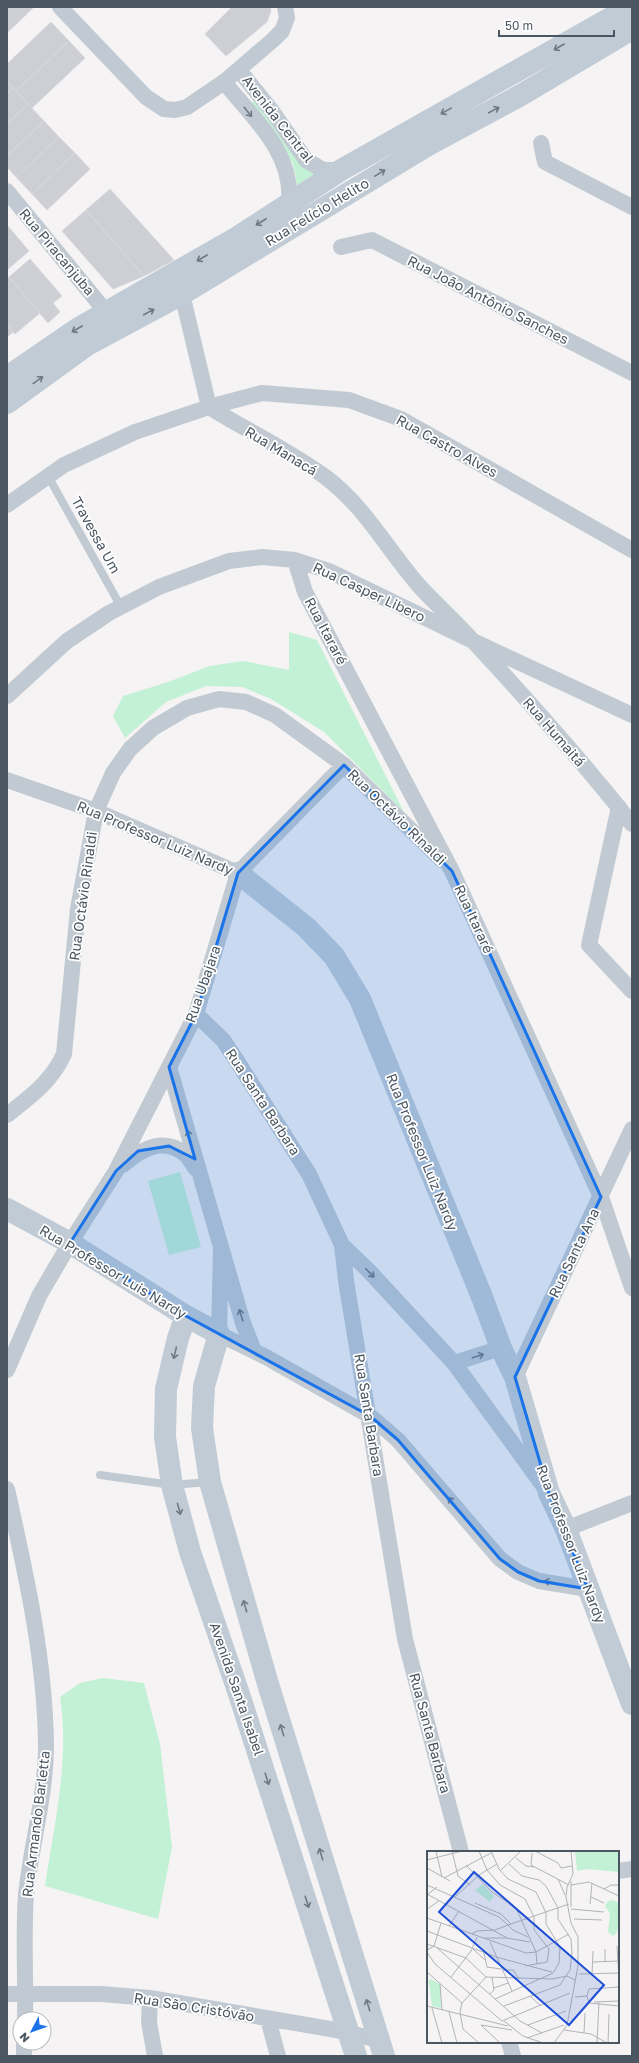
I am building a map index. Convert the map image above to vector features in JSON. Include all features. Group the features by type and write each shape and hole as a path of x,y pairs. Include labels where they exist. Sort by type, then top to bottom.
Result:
{"main road":[{"name":"Rua Felício Helito","path":"7,377 54,343 236,238 341,170 508,78 630,7"},
{"name":"Rua Felício Helito","path":"7,403 87,345 182,294 316,211 428,145 521,95 632,29"},
{"name":"Rua Professor Luiz Nardy","path":"238,873 306,927 334,956 360,999 482,1297 501,1348 515,1377 549,1493 566,1528 632,1704"},
{"name":"Rua Professor Luis Nardy","path":"7,1209 70,1243 186,1316 219,1334"},
{"name":"Avenida Santa Isabel","path":"186,1316 178,1338 166,1389 165,1437 172,1485 190,1552 243,1706 356,2056"},
{"name":"Avenida Santa Isabel","path":"219,1334 204,1386 202,1428 210,1482 268,1684 381,2048"}],"street":[{"path":"60,7 146,97 164,109 175,110 187,107 224,82 282,31 287,18 285,7"},
{"name":"Avenida Central","path":"239,70 272,111 306,160 323,170 341,170"},
{"name":"Avenida Central","path":"224,82 276,146 287,170 291,187 289,204"},
{"path":"541,143 545,162 632,207"},
{"name":"Rua Piracanjuba","path":"7,191 107,313"},
{"name":"Rua João Antônio Sanches","path":"341,247 372,240 632,373"},
{"path":"182,294 209,407"},
{"name":"Rua Castro Alves","path":"7,505 64,465 134,432 209,407 262,393 349,400 401,419 632,550"},
{"name":"Rua Manacá","path":"209,407 238,425 290,452 329,480 364,514 422,589 473,641"},
{"name":"Rua Casper Libero","path":"7,696 67,641 121,607 159,587 229,561 262,557 295,560 329,571 473,641 632,715"},
{"name":"Rua Itararé","path":"295,560 305,592 452,871 601,1197 632,1288"},
{"name":"Rua Humaitá","path":"473,641 619,807 632,824"},
{"name":"Rua Octávio Rinaldi","path":"7,1115 42,1088 58,1068 64,1054 78,909 96,811 113,773 130,749 153,728 187,708 219,699 246,702 276,715 344,765 452,871"},
{"name":"Rua Ubajara","path":"70,1243 116,1171 196,1014 238,873 344,765"},
{"name":"Rua Professor Luiz Nardy","path":"7,780 96,811 238,873"},
{"path":"619,807 589,945 632,991"},
{"name":"Rua Santa Barbara","path":"196,1014 223,1040 309,1174 342,1246 346,1281 370,1416 405,1639 461,1851"},
{"path":"169,1067 221,1250 243,1323 254,1351"},
{"name":"Rua Santa Ana","path":"515,1377 632,1129"},
{"path":"116,1171 138,1151 151,1146 169,1146 185,1154 199,1174"},
{"path":"7,1370 39,1296 70,1243"},
{"path":"342,1246 369,1271 454,1363 549,1493"},
{"path":"221,1250 219,1334 254,1351 370,1416 398,1440 500,1558 518,1572 539,1580 588,1589"},
{"path":"454,1363 501,1348"},
{"name":"Rua Armando Barletta","path":"7,1489 31,1598 41,1665 46,1747 40,1812 26,1896 25,2011"},
{"path":"566,1528 632,1503"},
{"path":"619,1871 632,1869"},
{"name":"Rua São Cristóvão","path":"7,1994 101,1994 150,1998 348,2033 381,2048"},
{"path":"150,1998 149,2022 155,2056"},
{"path":"268,2018 278,2056"},
{"path":"509,2043 513,2056"}],"lane":[{"name":"Travessa Um","path":"48,476 121,607"},
{"path":"100,1475 172,1485 210,1482"}],"highlighted area":[{"path":"344,765 452,871 601,1197 515,1377 549,1493 588,1589 539,1581 518,1572 500,1559 398,1440 370,1416 186,1316 70,1243 116,1171 138,1151 169,1146 195,1159 169,1067 196,1014 238,873"}],"green space":[{"path":"255,101 303,167 317,176 297,186 292,162 252,103"},
{"path":"289,632 317,640 404,812 324,732 271,699 242,687 206,686 166,702 125,738 113,716 123,696 168,682 210,666 243,661 289,670"},
{"path":"180,1172 201,1247 169,1255 148,1181"},
{"path":"103,1678 144,1683 160,1744 172,1847 158,1919 45,1886 60,1792 62,1768 63,1720 60,1697 80,1683"}],"building":[{"path":"7,7 34,7 7,33"},
{"path":"232,7 270,7 271,11 267,22 226,56 205,34"},
{"path":"51,22 69,41 16,91 7,81 7,64"},
{"path":"69,41 85,58 32,108 16,91"},
{"path":"7,81 13,88 7,93"},
{"path":"13,88 28,104 7,124 7,93"},
{"path":"28,104 44,121 7,156 7,124"},
{"path":"44,121 59,137 16,177 7,167 7,156"},
{"path":"59,137 75,153 32,194 16,177"},
{"path":"75,153 90,169 47,210 32,194"},
{"path":"110,189 174,260 144,276 86,210"},
{"path":"86,210 144,276 113,289 62,231"},
{"path":"7,225 29,251 7,270"},
{"path":"30,259 62,296 53,303 60,312 48,323 9,277"},
{"path":"9,277 40,313 15,334 7,324 7,279"},
{"path":"7,324 13,332 7,337"}]}
